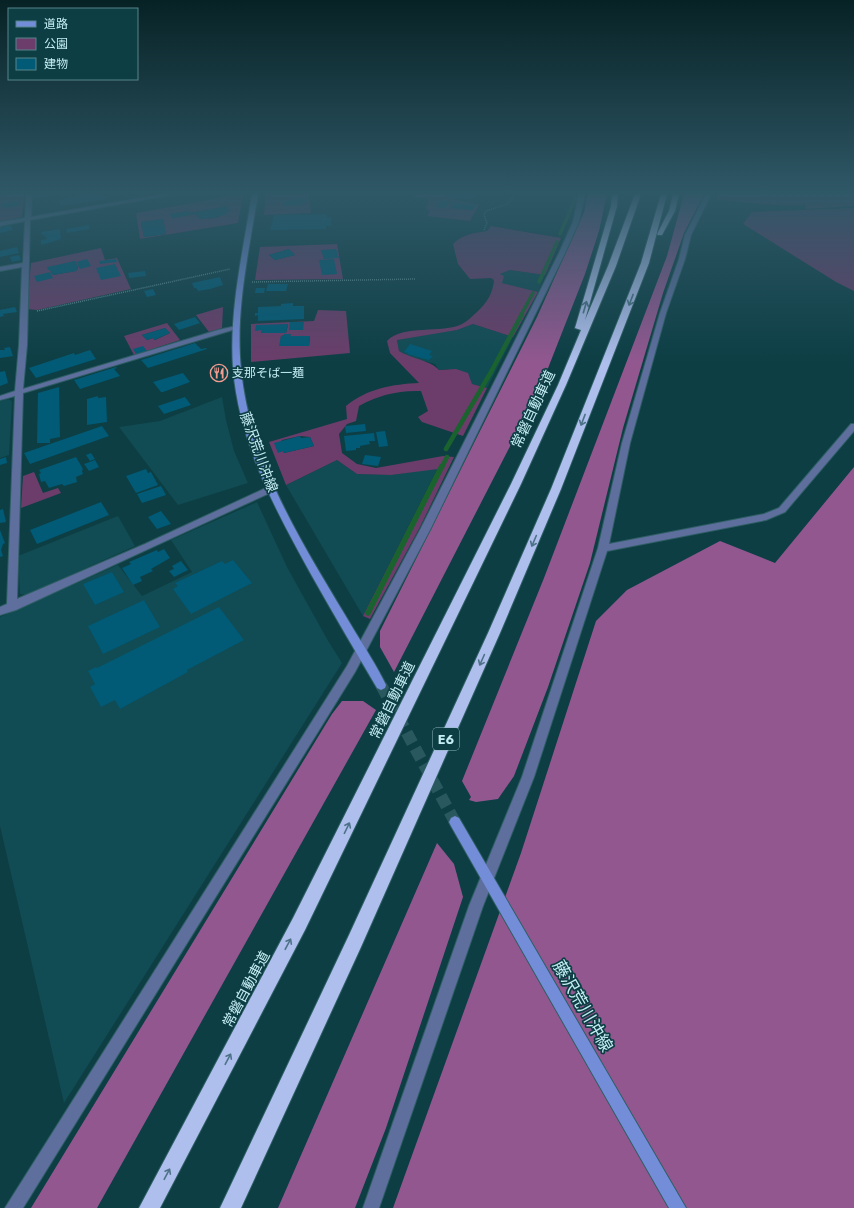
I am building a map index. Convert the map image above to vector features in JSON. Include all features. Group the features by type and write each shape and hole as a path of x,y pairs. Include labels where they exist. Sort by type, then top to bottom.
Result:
{"highway":[{"path":"562,385 601,250"},
{"name":"常磐自動車道","path":"148,1208 299,924 448,624 562,385 618,250"},
{"name":"E6","path":"230,1208 356,941 494,633 556,489 645,263 648,250"},
{"path":"645,263 652,250"}],"main road":[{"name":"藤沢荒川沖線","path":"247,250 241,282 236,328 237,369 241,405 252,442 271,489 301,548 381,685"},
{"name":"藤沢荒川沖線","path":"455,822 678,1208"}],"street":[{"path":"12,607 19,393 23,345 27,250"},
{"path":"13,1208 361,652 426,528 563,250"},
{"path":"371,1208 486,877 528,777 603,548 616,486 647,365 684,250"},
{"path":"0,269 26,264"},
{"path":"0,398 220,331 236,328"},
{"path":"603,548 766,517 782,510 854,426"},
{"path":"0,611 12,607 271,489"}],"path":[{"path":"23,314 244,267"},
{"path":"241,282 416,279"}],"shaded area":[{"path":"567,250 593,250 585,274 541,386 394,672 380,647 380,631 537,317"},
{"path":"669,250 678,250 663,293 623,428 590,563 548,687 514,776 498,799 476,802 469,800 471,797 462,781 544,578"},
{"path":"510,270 545,275 538,292 502,283 500,274"},
{"path":"473,324 513,337 487,388 472,384 448,369 439,370 435,364 409,357 399,351 397,340 401,338 457,330"},
{"path":"222,397 234,451 248,483 178,505 119,427 160,421"},
{"path":"8,399 12,401 9,455 0,458 0,401"},
{"path":"337,460 357,474 391,475 438,468 363,616 286,485"},
{"path":"854,467 854,1208 393,1208 521,853 596,621 627,590 720,541 775,563"},
{"path":"257,502 287,567 342,663 64,1103 0,826 0,617 118,565 142,596 192,572 171,540"},
{"path":"118,516 135,546 26,595 20,594 18,556"},
{"path":"342,701 363,701 376,710 97,1208 31,1208 332,714"},
{"path":"437,843 454,864 463,897 386,1128 355,1208 278,1208"}],"green space":[{"path":"90,250 102,250 105,260 117,258 131,289 37,310 27,309 31,263","holes":["75,261 78,268 76,271 53,275 48,268"]},
{"path":"259,250 284,250 269,255 275,260 295,255 290,250 338,250 343,279 255,280"},
{"path":"455,250 556,250 545,275 510,270 500,274 504,276 502,283 538,292 513,337 473,324 457,330 397,340 399,351 431,364 439,370 456,369 468,373 472,384 487,388 463,436 422,422 418,417 428,411 421,391 405,391 389,394 366,402 359,406 356,421 347,424 339,434 342,453 357,464 376,468 443,456 454,457 420,527 370,619 363,616 438,469 391,475 357,474 337,460 286,485 269,442 347,419 346,406 362,395 380,388 419,383 390,353 387,341 394,336 412,331 454,327 462,324 481,309 491,293 494,280 491,278 470,279 458,264","holes":["300,436 310,437 314,446 284,453 283,451 278,452 282,440"]},
{"path":"785,250 854,250 854,291 836,282"},
{"path":"223,307 222,328 209,332 196,315"},
{"path":"318,310 346,311 350,353 251,362 251,324 314,321","holes":["288,325 286,333 261,333 262,330 255,330","291,334 290,336 310,336 309,346 280,346 281,336"]},
{"path":"167,323 180,340 134,355 124,336","holes":["165,328 170,333 155,340 153,338 147,340 142,335"]},
{"path":"34,472 43,493 58,488 61,493 21,508 23,476"}],"building":[{"path":"18,250 19,253 0,257 0,251"},
{"path":"284,250 290,250 295,255 275,260 269,255"},
{"path":"321,250 336,250 339,258 324,259"},
{"path":"19,255 21,260 12,262 10,257"},
{"path":"87,259 91,266 80,269 76,262"},
{"path":"116,259 117,262 100,264 99,261"},
{"path":"334,259 337,274 322,275 319,260"},
{"path":"75,261 78,269 76,271 53,275 47,267 52,266"},
{"path":"115,264 121,276 101,280 96,268"},
{"path":"145,271 146,276 129,278 128,273"},
{"path":"50,272 53,278 37,282 34,276"},
{"path":"220,277 223,285 210,289 198,291 194,288 192,283"},
{"path":"268,284 288,284 286,291 266,291"},
{"path":"256,288 265,288 264,293 255,293"},
{"path":"153,289 156,295 147,297 144,291"},
{"path":"293,303 293,306 304,306 304,319 258,321 258,315 255,316 255,313 258,313 258,307 281,306 281,304"},
{"path":"15,307 17,312 3,314 4,316 0,317 0,310"},
{"path":"195,317 200,323 179,330 174,324"},
{"path":"290,322 304,322 303,330 289,330"},
{"path":"288,324 286,333 261,333 262,330 255,331 256,325"},
{"path":"165,328 170,333 154,340 153,338 147,340 142,335"},
{"path":"284,334 291,334 290,336 310,336 309,346 279,346 281,336 284,336"},
{"path":"195,343 201,349 207,349 148,368 141,360"},
{"path":"410,344 432,351 429,355 433,356 429,360 407,354 408,353 404,352"},
{"path":"143,346 147,351 136,354 133,349"},
{"path":"10,347 13,356 0,358 0,350 5,350 4,348"},
{"path":"90,350 96,359 36,378 29,368 74,353 75,355"},
{"path":"116,367 117,368 114,369 120,376 80,389 74,380"},
{"path":"5,371 8,383 0,386 0,372"},
{"path":"183,373 190,382 163,392 161,392 153,382"},
{"path":"59,387 60,437 50,439 50,443 37,443 38,393"},
{"path":"98,396 98,398 106,397 107,422 87,425 87,399"},
{"path":"185,397 191,405 164,414 158,406"},
{"path":"365,424 366,431 346,433 345,426"},
{"path":"102,426 109,436 30,464 24,453"},
{"path":"385,431 388,446 379,447 376,432"},
{"path":"374,433 375,441 369,441 370,444 360,446 360,448 356,448 356,450 346,451 344,436"},
{"path":"300,436 301,438 310,437 314,446 278,453 274,443"},
{"path":"91,453 95,459 90,461 86,455"},
{"path":"365,455 381,457 378,466 362,464"},
{"path":"6,457 7,463 0,465 0,459"},
{"path":"76,457 83,469 83,474 76,477 77,482 49,488 45,481 41,482 39,474 41,473 39,470"},
{"path":"95,460 99,467 89,471 84,464"},
{"path":"146,469 148,473 151,472 158,485 136,493 126,476"},
{"path":"161,486 166,495 142,503 137,494"},
{"path":"101,502 109,515 37,544 30,530"},
{"path":"3,509 6,522 0,523 0,510"},
{"path":"161,511 171,524 157,529 148,517"},
{"path":"0,530 5,543 3,544 1,550 3,556 0,557"},
{"path":"164,549 170,558 151,569 153,571 140,577 142,581 133,585 122,568 131,564 129,562 157,550 158,552"},
{"path":"233,560 252,583 191,614 173,589 178,586 175,583 222,561 225,564"},
{"path":"181,561 188,570 174,577 169,571 174,569 172,566"},
{"path":"112,572 124,592 95,605 83,584"},
{"path":"144,600 160,627 103,654 88,626"},
{"path":"219,607 244,640 187,670 188,672 120,709 115,700 101,707 90,687 95,684 88,671 96,667 97,668"}],"waterway":[{"path":"539,282 553,250"},
{"path":"521,315 533,293"},
{"path":"446,449 491,372 522,314"},
{"path":"442,467 447,457"},
{"path":"368,613 442,466"}],"tunnel":[{"path":"381,685 455,822"}],"place":[{"name":"支那そば一麺","path":"219,373"}]}
